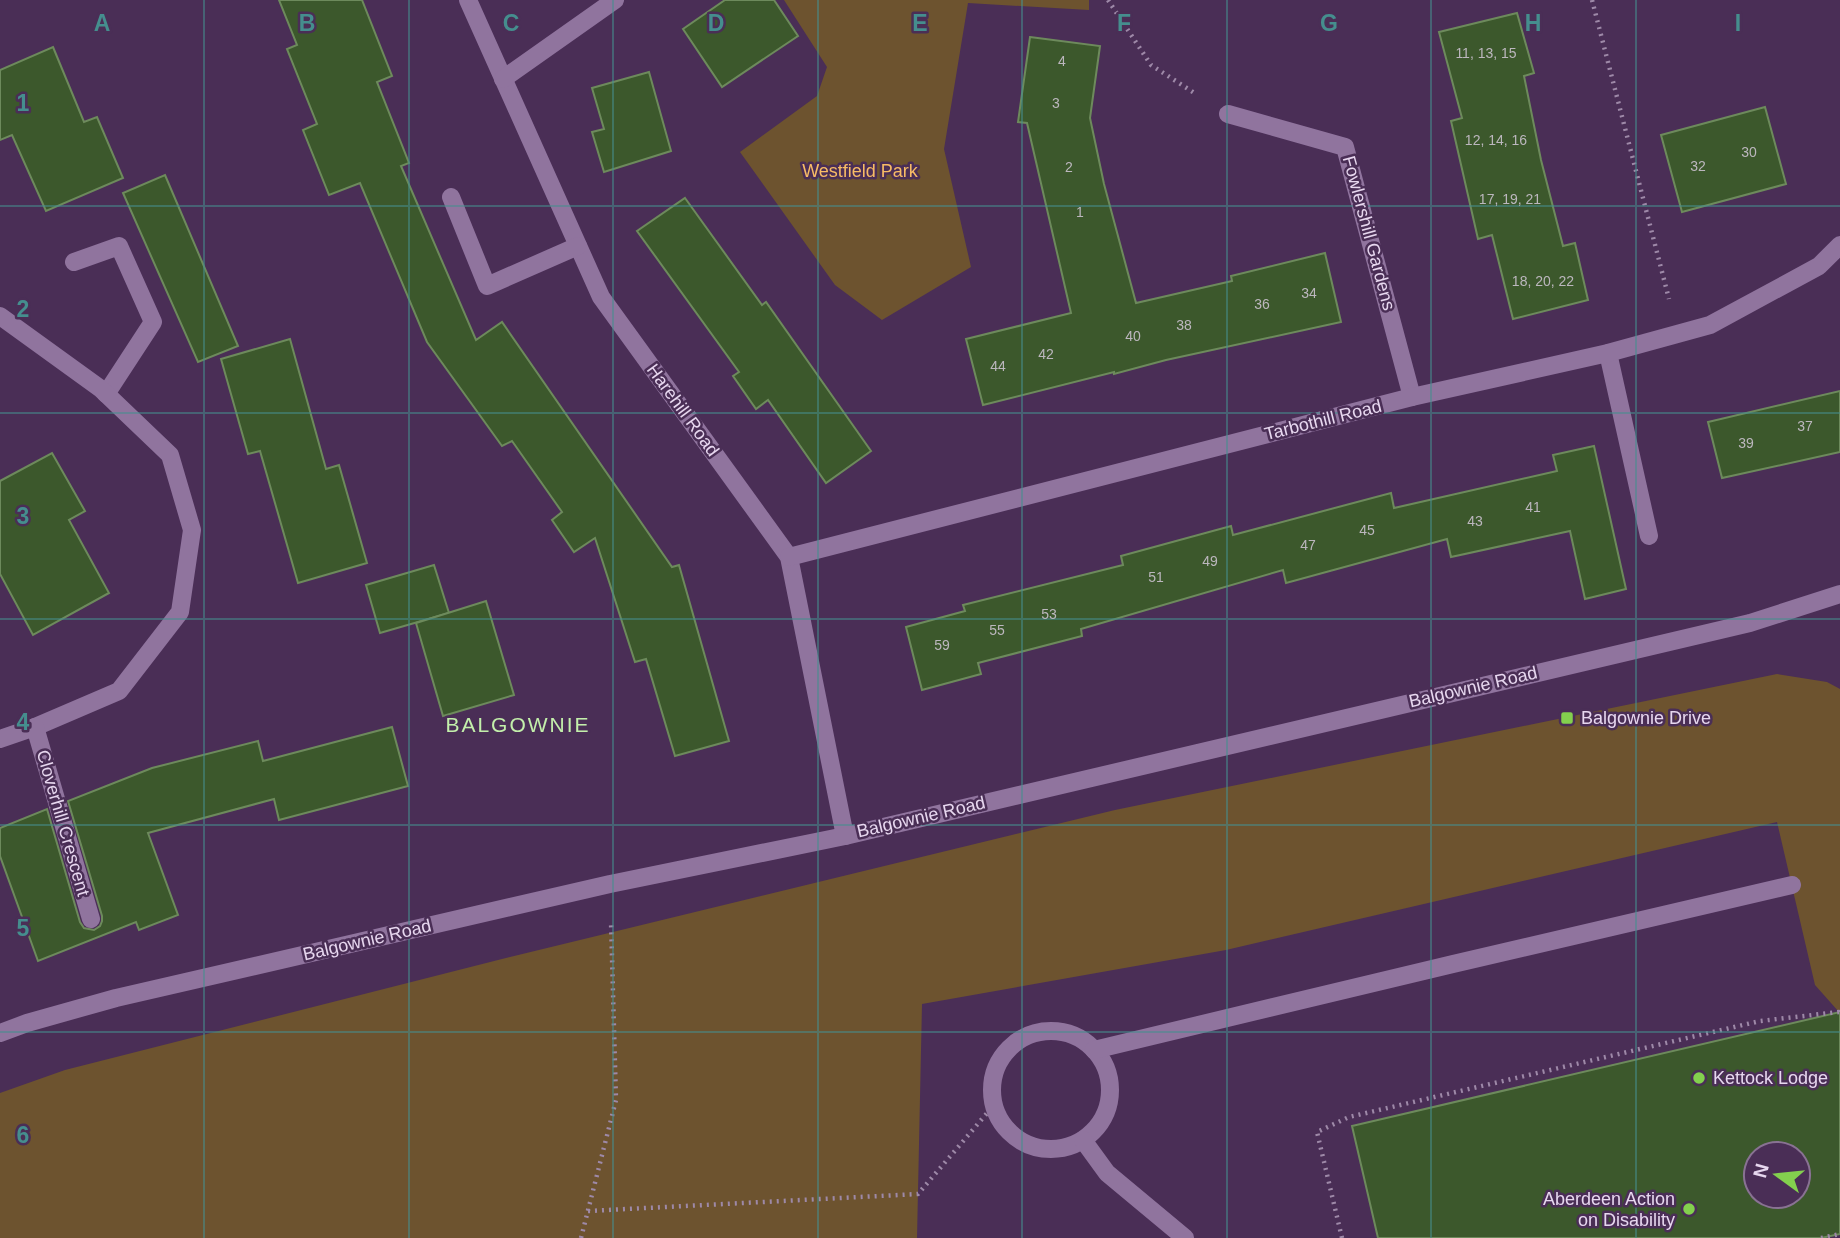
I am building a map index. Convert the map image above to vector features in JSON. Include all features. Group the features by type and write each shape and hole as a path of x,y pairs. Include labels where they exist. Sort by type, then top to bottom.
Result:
{"street":[{"name":"Harehill Road","path":"468,0 601,297 789,557 845,836"},
{"path":"503,79 615,0"},
{"name":"Fowlershill Gardens","path":"1228,114 1345,147 1412,397"},
{"path":"451,197 487,286 578,246"},
{"name":"Tarbothill Road","path":"789,557 1412,397 1608,353 1710,326 1819,265 1840,245"},
{"path":"74,262 120,246 153,322 106,394"},
{"name":"Cloverhill Crescent","path":"0,316 101,389 170,455 192,530 180,611 119,691 0,739"},
{"path":"1608,353 1649,536"},
{"name":"Balgownie Road","path":"0,1033 116,998 610,884 845,836 1750,623 1840,594"},
{"name":"Cloverhill Crescent","path":"35,727 91,919"},
{"path":"1094,1049 1792,886"},
{"path":"1048,1031 1065,1032 1081,1038 1094,1049 1105,1067 1110,1087 1107,1108 1098,1126 1083,1140 1065,1148 1047,1149 1029,1145 1013,1136 1001,1122 994,1105 991,1088 1003,1055 1015,1043 1030,1034 1048,1031"},
{"path":"1083,1140 1107,1173 1185,1238"}],"path":[{"path":"1108,0 1150,65 1228,114"},
{"path":"1592,0 1678,334"},
{"path":"581,1238 616,1100 610,884"},
{"path":"1342,1238 1317,1132 1349,1117 1760,1021 1839,1012 1840,1016"},
{"path":"588,1211 918,1194 994,1105"},
{"path":"1821,1238 1840,1234"}],"green space":[{"name":"Westfield Park","path":"784,0 1089,0 1089,10 968,3 944,149 971,267 882,320 835,285 740,152 817,96 827,67"},
{"path":"1777,674 1827,682 1840,689 1840,1016 1815,985 1777,822 1226,950 922,1004 917,1238 0,1238 0,1093 65,1070 502,959 1115,810"}],"building":[{"path":"279,0 362,0 392,76 377,82 409,163 401,166 476,340 502,322 672,567 679,565 729,741 675,756 646,659 635,662 595,538 574,552 552,520 562,512 512,441 502,446 427,342 360,183 329,195 303,130 317,124 287,49 297,45"},
{"path":"725,0 774,0 798,36 722,87 683,29"},
{"path":"1517,13 1534,73 1524,76 1541,160 1563,246 1575,243 1588,300 1513,319 1492,235 1478,239 1451,121 1462,118 1439,32"},
{"path":"1030,37 1100,46 1090,118 1104,184 1136,303 1232,281 1231,276 1325,253 1341,322 1114,372 983,405 966,339 1071,313 1027,123 1018,122"},
{"path":"53,47 84,122 97,117 123,178 46,211 12,135 0,140 0,70"},
{"path":"649,72 671,151 604,172 592,132 604,129 592,88"},
{"path":"1765,107 1786,184 1682,212 1661,135"},
{"path":"165,175 238,346 198,362 123,193"},
{"path":"685,198 762,305 766,302 871,451 826,483 768,400 756,409 733,376 739,372 637,231"},
{"path":"290,339 326,469 339,465 367,563 298,583 260,451 248,454 221,359"},
{"path":"1840,391 1840,452 1722,478 1708,422"},
{"path":"1594,446 1626,589 1585,599 1570,531 1451,557 1447,539 1286,583 1283,570 1081,629 1082,636 978,663 981,674 922,690 906,627 965,611 963,605 1123,565 1121,556 1231,526 1233,535 1391,493 1394,508 1557,471 1553,455"},
{"path":"52,453 85,511 69,520 109,593 33,635 0,574 0,481"},
{"path":"434,565 449,613 380,633 366,585"},
{"path":"486,601 514,695 443,716 416,623"},
{"path":"392,727 408,786 279,820 274,799 148,833 178,915 139,930 136,922 38,961 0,856 0,828 47,809 80,922 84,928 94,930 100,926 102,916 68,801 152,768 258,741 263,761"},
{"name":"Kettock Lodge","path":"1840,1012 1840,1234 1821,1238 1378,1238 1352,1126"}],"place":[{"name":"Balgownie Drive","path":"1567,718"},
{"name":"Kettock Lodge","path":"1699,1078"},
{"name":"Aberdeen Action on Disability","path":"1689,1209"}],"district":[{"name":"BALGOWNIE","path":"518,724"}]}
